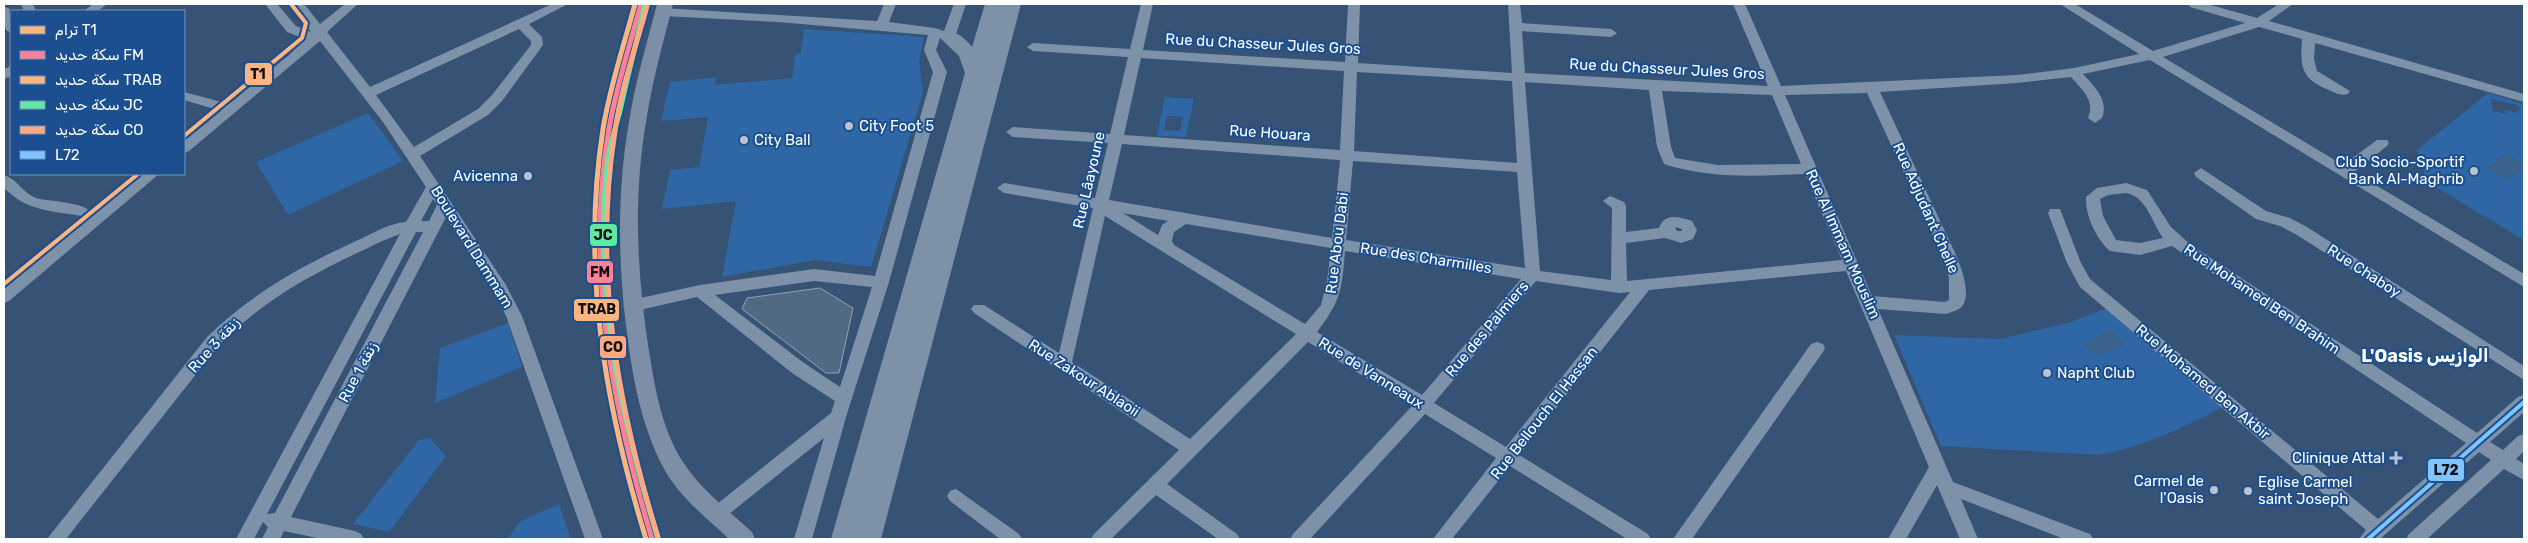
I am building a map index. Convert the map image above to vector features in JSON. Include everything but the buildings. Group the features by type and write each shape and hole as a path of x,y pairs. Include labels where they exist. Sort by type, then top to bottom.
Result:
{"highway":[{"path":"868,539 993,39 994,4"},
{"path":"844,539 974,72 1012,4"},
{"path":"942,35 972,42 993,39 1018,4"},
{"path":"942,35 968,53 972,58 974,72"}],"main road":[{"path":"664,8 642,97 631,171 628,214 632,306 644,378 667,452 684,479 744,539"}],"street":[{"path":"271,4 294,33 319,35"},
{"name":"Boulevard Dammam","path":"298,4 319,35 369,93 445,204 500,290 514,316 594,539"},
{"path":"185,147 294,58 352,4"},
{"path":"369,93 562,4"},
{"path":"765,17 770,4"},
{"path":"881,26 890,4"},
{"path":"803,539 838,417 881,282 940,72 930,50 942,35 960,4"},
{"name":"Rue Lâayoune","path":"1064,364 1147,4"},
{"name":"Rue Abou Dabi","path":"1100,539 1307,333 1328,308 1332,295 1347,155 1354,4"},
{"name":"Rue des Palmiers","path":"1299,539 1423,405 1533,275 1514,4"},
{"name":"Rue Al Immam Mouslim","path":"1739,4 1809,169 1869,302 1937,468 1969,539"},
{"path":"2066,4 2524,281"},
{"path":"2194,4 2524,98"},
{"name":"Rue du Chasseur Jules Gros","path":"1033,48 1655,86 1777,91 1872,88 2017,79 2074,72 2151,56 2258,23 2287,4"},
{"path":"664,8 881,26 942,35"},
{"path":"412,156 439,137 476,117 497,98 537,45 536,40 521,23"},
{"path":"1516,27 1611,32"},
{"path":"2309,37 2306,63 2308,70 2323,82 2343,91"},
{"path":"2074,72 2098,102 2099,111 2095,118"},
{"path":"1655,86 1666,154 1670,161 1690,166 1727,169 1809,169"},
{"name":"Rue Adjudant Chelle","path":"1869,302 1946,308 1957,303 1958,288 1949,255 1872,88"},
{"path":"185,96 232,109"},
{"name":"Rue Houara","path":"1013,132 1524,168"},
{"path":"2344,172 2382,143"},
{"name":"Rue Chaboy","path":"2201,173 2261,216 2285,222 2302,231 2524,374"},
{"path":"4,297 151,175"},
{"path":"4,180 20,196 34,203 82,210"},
{"path":"411,226 433,186"},
{"name":"Rue des Charmilles","path":"1004,188 1100,206 1618,287 1851,265"},
{"name":"Rue Mohamed Ben Brahim","path":"2175,240 2140,249 2115,247 2106,238 2093,207 2093,197 2103,191 2128,188 2142,192 2152,205 2166,230 2175,240 2524,473"},
{"path":"1610,201 1619,206 1618,287"},
{"name":"Rue 1 زنقة","path":"271,539 445,204"},
{"name":"Rue de Vanneaux","path":"1100,206 1642,539"},
{"name":"Rue Mohamed Ben Akbir","path":"2055,213 2074,263 2085,283 2374,534"},
{"path":"1169,248 1164,242 1164,235 1171,224 1182,219"},
{"name":"Rue 1 زنقة","path":"245,539 411,226"},
{"name":"Rue 3 زنقة","path":"56,539 213,342 237,316 262,298 304,273 389,232 411,226 434,226"},
{"path":"1619,238 1668,232"},
{"path":"632,306 700,291 814,276 881,282"},
{"name":"Rue Bellouch El Hassan","path":"1442,539 1509,458 1644,285"},
{"path":"700,291 798,368 844,398"},
{"name":"Rue Zakour Ablaoii","path":"978,309 1190,448"},
{"path":"1682,539 1817,348"},
{"path":"2374,534 2524,402"},
{"path":"718,513 838,417"},
{"path":"2415,539 2524,441"},
{"path":"1897,539 1937,468"},
{"path":"1155,485 1231,539"},
{"path":"1945,486 2084,539"},
{"path":"956,496 1013,539"},
{"path":"258,517 355,539"}],"shaded area":[{"name":"City Foot 5","path":"804,29 924,37 919,61 923,92 871,267 815,260 722,277 736,201 662,209 670,170 699,167 708,117 661,121 670,82 716,77 715,85 792,78 795,54 801,53"},
{"name":"Club Socio-Sportif Bank Al-Maghrib","path":"2488,93 2524,104 2524,240 2424,180 2424,169 2417,150","holes":["2491,99 2516,105 2521,110 2518,110 2518,113 2505,110 2506,114 2493,111"]},
{"path":"1165,97 1194,99 1186,137 1157,136","holes":["1167,116 1183,117 1180,131 1164,130"]},
{"path":"368,113 403,161 288,215 256,162"},
{"path":"2505,153 2524,164 2524,168 2510,180 2487,168"},
{"name":"Napht Club","path":"2107,308 2223,407 2163,436 2132,447 2100,455 1941,446 1894,335 2000,339 2068,323"},
{"path":"508,323 522,367 435,403 440,348"},
{"path":"2110,330 2126,344 2098,356 2083,344"},
{"path":"430,438 446,456 389,532 353,524 419,440"},
{"path":"559,504 571,539 508,539 519,522"}],"tram line":[{"name":"T1","path":"185,135 302,38 306,23 291,4"},
{"name":"T1","path":"4,284 137,175"}],"rail line":[{"name":"TRAB","path":"635,4 613,81 603,129 596,181 593,233 594,285 599,336 617,438 646,539"},
{"name":"FM","path":"641,4 609,129 602,181 599,233 600,285 613,387 637,489 652,539"},
{"name":"JC","path":"645,4 608,160 603,214 603,261 606,308 621,402 631,448 658,539"},
{"name":"CO","path":"647,6 615,130 608,182 607,285 611,336 619,387 630,437 658,537"}],"transit line":[{"name":"L72","path":"2368,539 2524,402"}],"place":[{"name":"City Foot 5","path":"849,126"},
{"name":"City Ball","path":"744,140"},
{"name":"Club Socio-Sportif Bank Al-Maghrib","path":"2474,171"},
{"name":"Avicenna","path":"528,176"},
{"name":"Napht Club","path":"2047,373"},
{"name":"Clinique Attal","path":"2396,458"},
{"name":"Carmel de l'Oasis","path":"2214,490"},
{"name":"Eglise Carmel saint Joseph","path":"2248,491"}],"district":[{"name":"L'Oasis الوازيس","path":"2425,356"}]}
